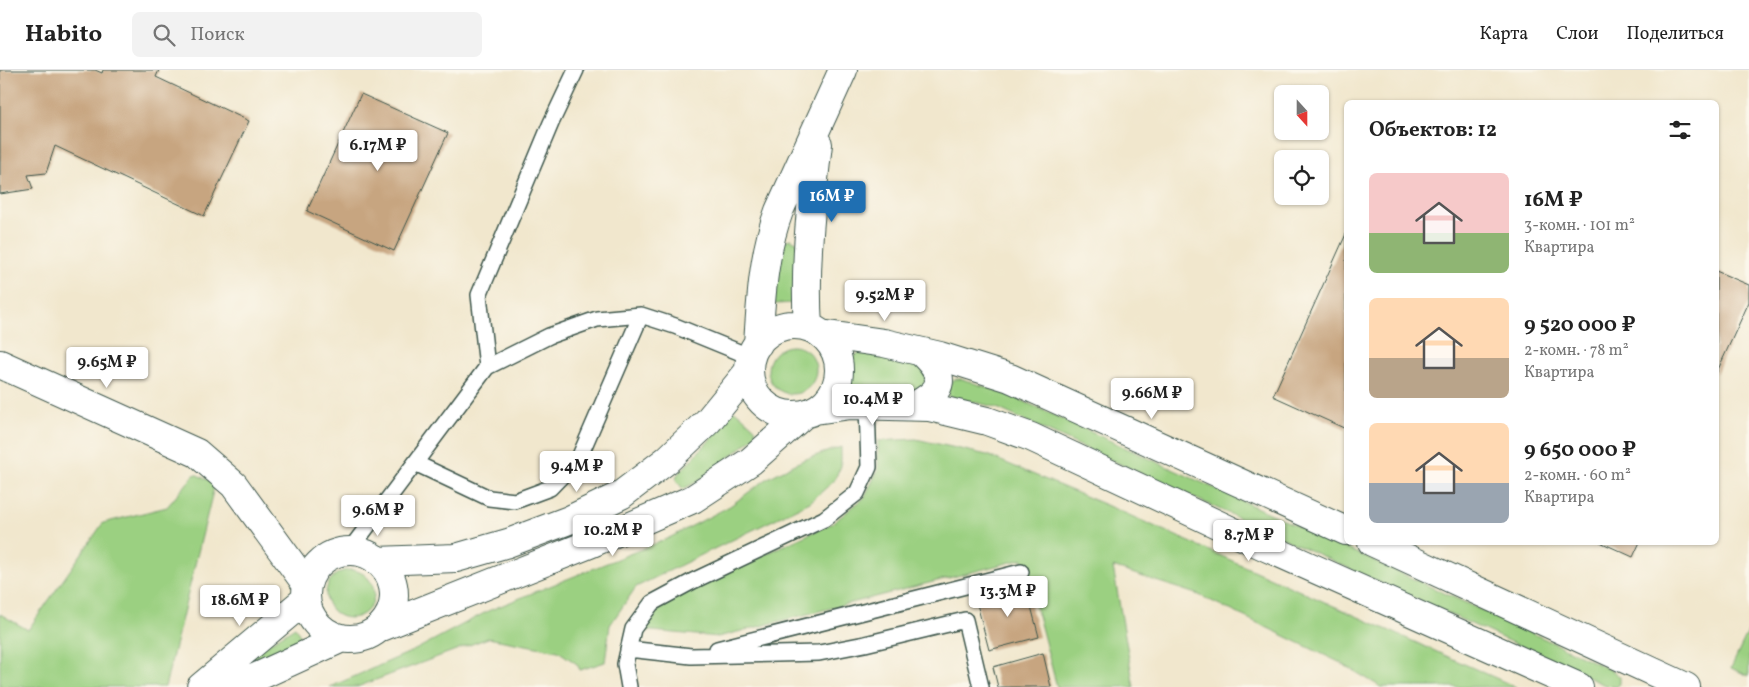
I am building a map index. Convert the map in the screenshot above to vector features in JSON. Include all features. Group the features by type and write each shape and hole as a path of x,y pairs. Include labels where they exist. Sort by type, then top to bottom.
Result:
{"street":[{"path":"843,70 770,233 763,271 751,384 767,405 778,412 791,415 851,405 929,407 986,421 1031,437 1268,548 1579,687"},
{"path":"379,628 388,616 393,601 392,586 387,572 377,561 364,553 349,551 335,554 322,561 312,572 306,592 308,610 314,620 321,629 331,635 355,639 368,635 379,628 592,543 694,499 750,461 809,412 827,400 835,388 839,373 838,358 831,344 814,330 806,303 811,203 822,117"},
{"path":"377,561 456,558 508,543 569,520 621,495 667,460 701,428 753,357 767,334 780,327 794,325 940,356 1010,378 1344,530"},
{"path":"914,406 927,399 937,389 939,376 934,364 921,352"},
{"path":"0,364 197,453 234,485 306,592"},
{"path":"1378,545 1686,687"},
{"path":"201,687 306,592"},
{"path":"235,687 342,638"}],"lane":[{"path":"487,366 480,295 576,70"},
{"path":"415,464 488,498 515,501 550,488 579,458 641,315"},
{"path":"349,551 487,366 549,336 597,319 641,315 675,326 753,357"},
{"path":"629,687 625,664 632,630 652,603 693,581 824,519 857,493 869,467 867,405"},
{"path":"691,656 1021,572"},
{"path":"628,649 691,656 819,654 965,620 981,687"}],"green space":[{"path":"790,239 797,242 795,303 775,304 771,302 782,244"},
{"path":"792,346 801,348 809,353 814,361 816,370 814,379 809,387 801,392 792,394 783,392 775,387 770,379 768,370 770,361 775,353 783,348"},
{"path":"864,352 918,361 929,380 917,393 852,395 849,390 851,359 857,354"},
{"path":"955,379 962,379 1012,396 1545,639 1613,671 1620,677 1620,684 1616,687 1605,685 995,407 949,396 949,386"},
{"path":"733,411 737,412 755,428 756,436 702,479 683,489 676,480 677,475 709,441 726,417"},
{"path":"916,439 987,455 1120,511 1516,687 1381,687 1339,662 1199,595 1113,567 1134,687 1057,687 1023,559 718,637 641,630 661,607 698,585 833,523 864,498 878,470 878,441"},
{"path":"841,447 841,466 834,481 810,502 636,587 610,625 605,662 580,670 577,664 558,651 488,638 357,687 330,687 415,650 488,611 669,538 730,506 768,478 803,460"},
{"path":"195,474 215,483 165,687 0,687 0,614 28,630 103,523 167,507"},
{"path":"350,570 359,572 367,577 372,585 374,594 372,603 367,611 359,616 350,618 341,616 333,611 328,603 326,594 328,585 333,577 341,572"},
{"path":"295,627 303,641 246,669 244,659"},
{"path":"1749,630 1749,676 1731,668"}],"building":[{"path":"0,70 95,70 102,73 103,70 159,70 156,77 249,121 204,216 55,146 46,173 28,175 33,189 0,194"},
{"path":"361,94 448,133 394,251 307,211"},
{"path":"1344,238 1344,428 1273,396"},
{"path":"1719,272 1749,285 1749,302 1719,367"},
{"path":"1607,545 1639,545 1633,557"},
{"path":"1026,587 1039,637 989,650 976,600"},
{"path":"1043,653 1051,687 998,687 993,667"}]}
